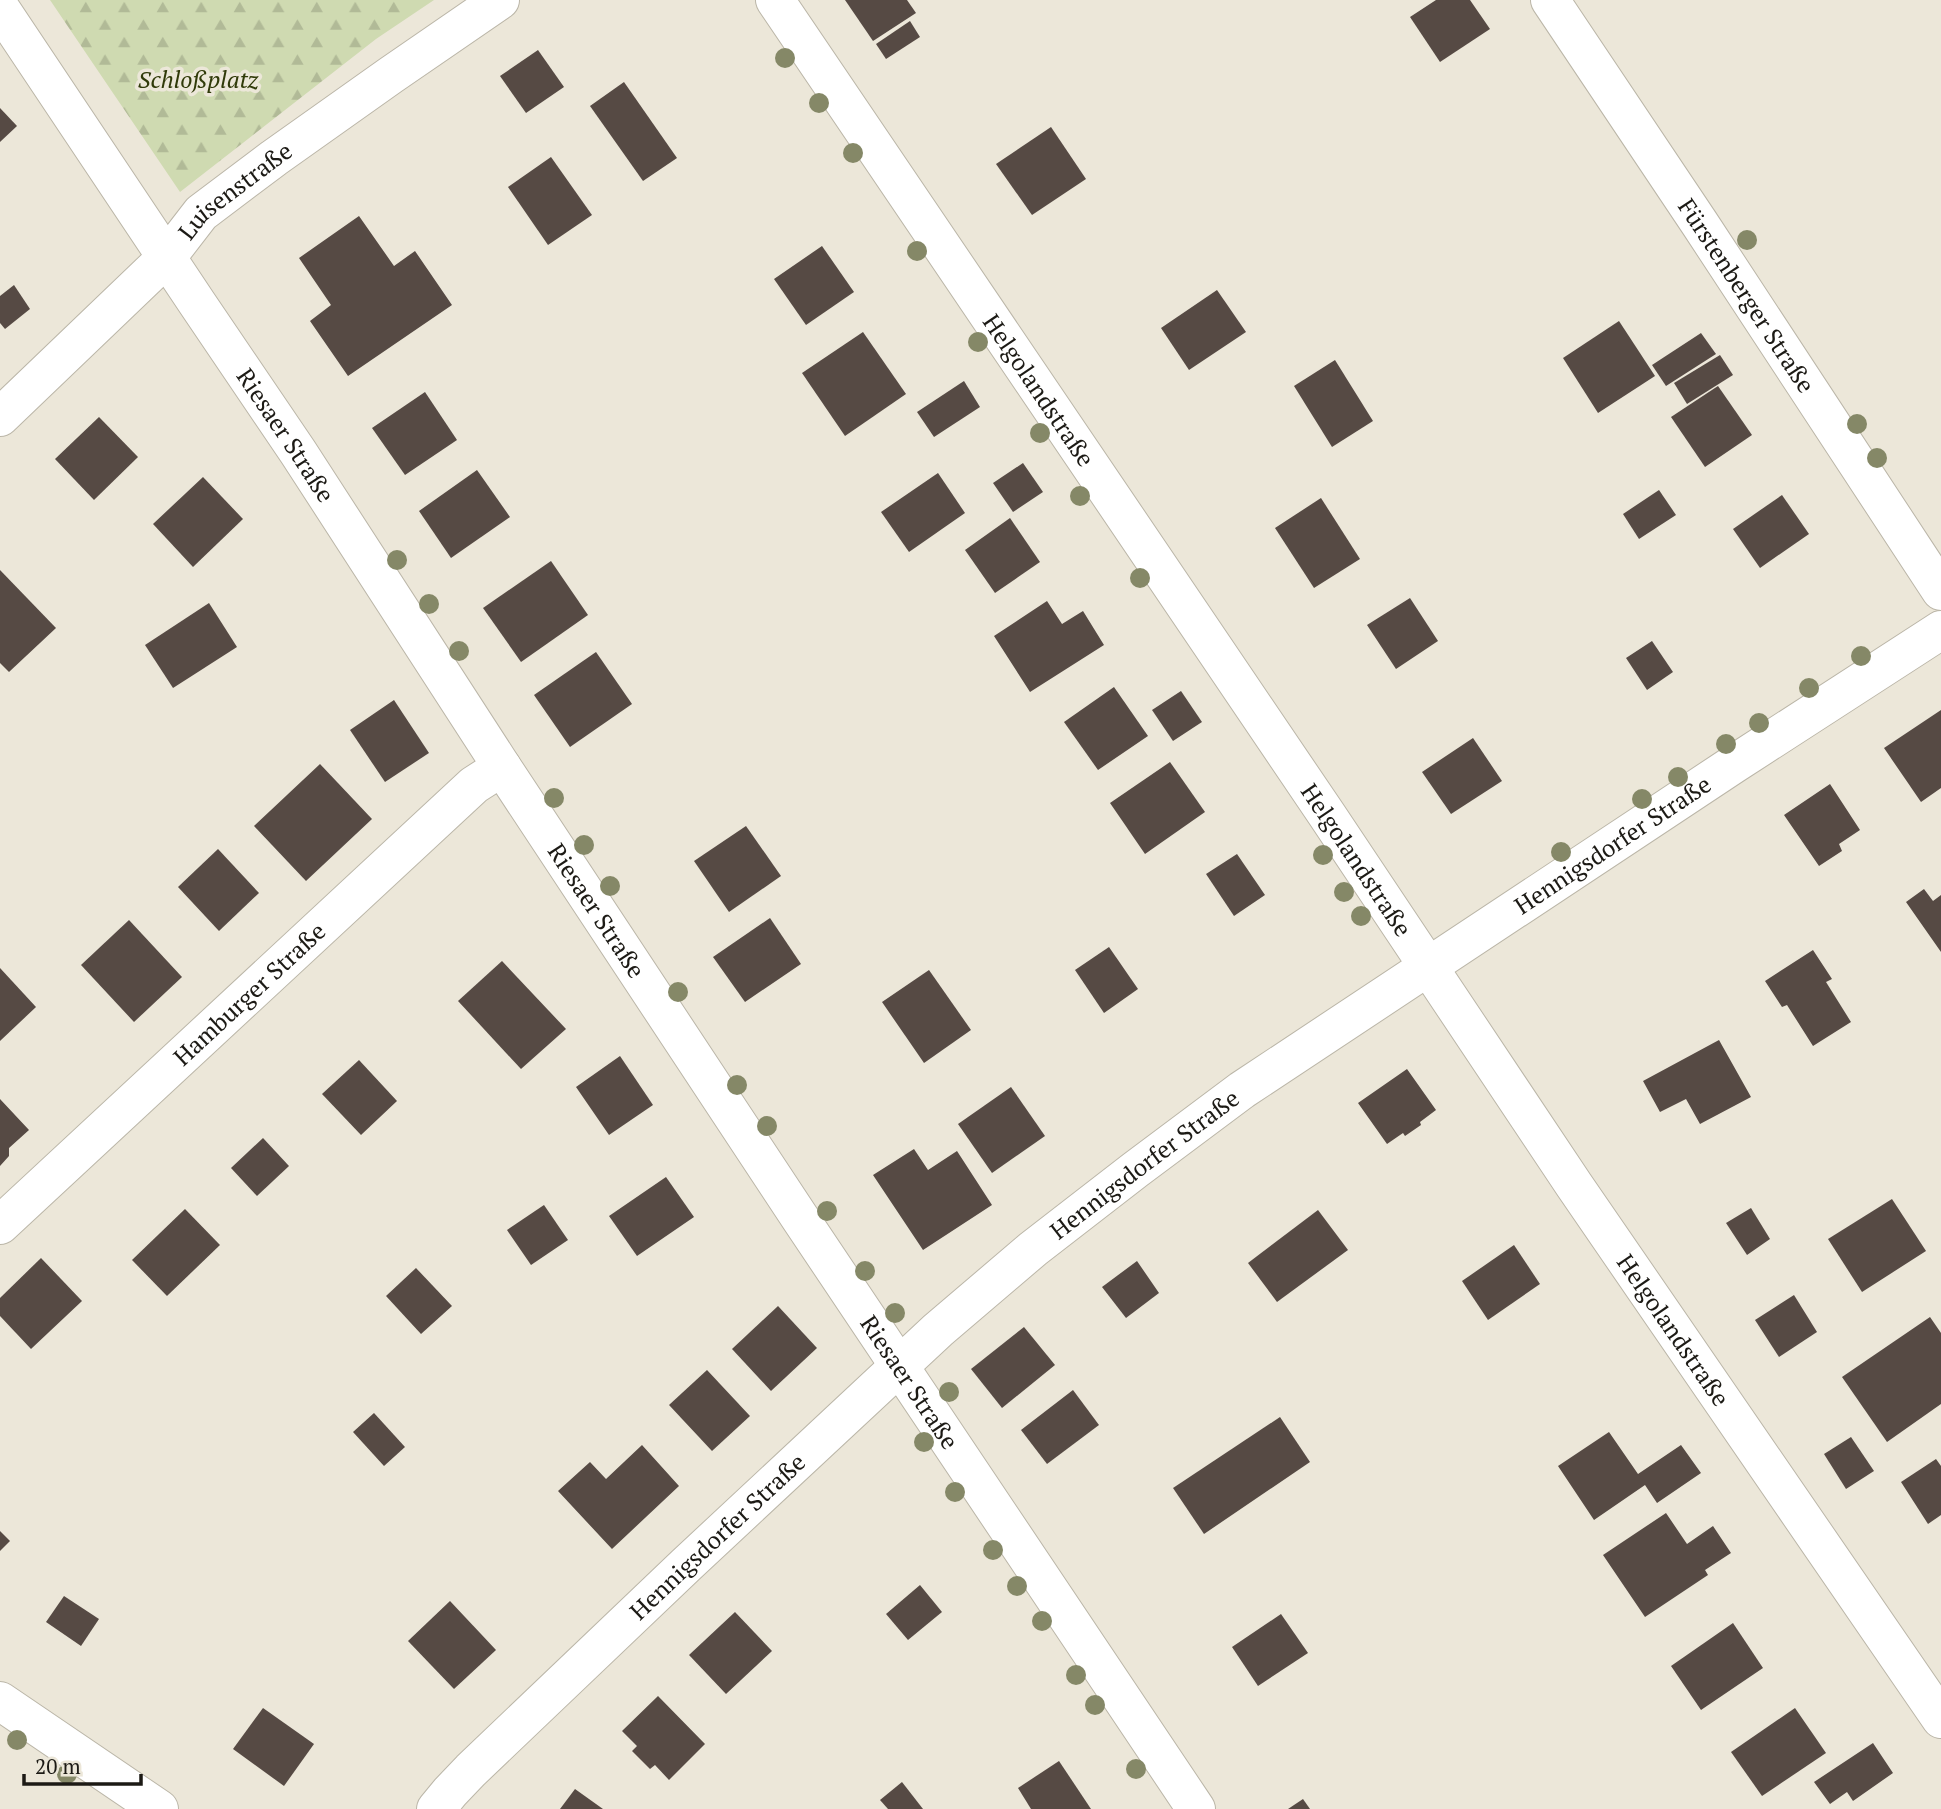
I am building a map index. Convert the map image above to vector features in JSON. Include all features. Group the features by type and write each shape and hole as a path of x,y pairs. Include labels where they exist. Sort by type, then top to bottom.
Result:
{"street":[{"name":"Luisenstraße","path":"0,417 167,257 201,214 338,113 500,0"},
{"name":"Helgolandstraße","path":"775,0 1323,808 1574,1185 1941,1719"},
{"name":"Fürstenberger Straße","path":"1550,0 1941,591"},
{"name":"Riesaer Straße","path":"0,8 334,506 502,767 1196,1809"},
{"name":"Hennigsdorfer Straße","path":"436,1809 457,1785 568,1677 899,1366 1033,1249 1242,1090 1752,751 1941,630"},
{"name":"Hamburger Straße","path":"0,1225 474,785 502,767"},
{"path":"0,1701 159,1809"}],"green space":[{"name":"Schloßplatz","path":"50,0 434,0 376,39 180,192"}],"building":[{"path":"845,0 907,0 916,13 873,41"},
{"path":"1436,0 1470,0 1490,29 1440,62 1410,17"},
{"path":"910,21 920,37 886,59 876,44"},
{"path":"538,50 564,87 526,113 500,76"},
{"path":"624,82 677,158 643,181 590,106"},
{"path":"0,108 17,126 0,142"},
{"path":"1051,127 1086,179 1032,215 996,164"},
{"path":"551,157 592,215 548,245 508,187"},
{"path":"359,216 394,266 415,251 452,305 348,376 310,321 331,305 299,258"},
{"path":"822,246 854,292 806,325 774,279"},
{"path":"14,285 30,309 5,329 0,323 0,296"},
{"path":"1217,290 1246,332 1189,370 1161,328"},
{"path":"1619,321 1655,376 1598,413 1563,358"},
{"path":"863,332 906,394 845,436 802,373"},
{"path":"1701,333 1716,354 1666,386 1652,365"},
{"path":"1720,355 1733,375 1687,404 1674,383"},
{"path":"1335,360 1373,421 1332,447 1294,386"},
{"path":"964,381 980,407 934,437 917,412"},
{"path":"1718,386 1752,435 1705,467 1671,417"},
{"path":"425,392 457,440 405,475 372,428"},
{"path":"99,417 138,457 94,500 55,459"},
{"path":"1023,463 1043,492 1013,512 993,483"},
{"path":"477,470 510,517 451,558 419,511"},
{"path":"938,473 965,513 909,552 881,512"},
{"path":"203,477 243,519 193,567 153,524"},
{"path":"1659,490 1676,515 1639,539 1623,514"},
{"path":"1782,495 1809,534 1760,568 1733,529"},
{"path":"1321,498 1360,559 1314,588 1275,528"},
{"path":"1010,518 1040,562 995,593 965,550"},
{"path":"551,561 588,615 521,662 483,608"},
{"path":"0,570 56,628 9,672 0,663"},
{"path":"1410,598 1438,641 1396,669 1367,625"},
{"path":"1047,601 1062,624 1083,611 1104,645 1030,692 994,636"},
{"path":"209,603 237,647 173,688 145,645"},
{"path":"1652,641 1673,672 1647,690 1626,658"},
{"path":"596,652 632,704 570,747 534,695"},
{"path":"1114,687 1148,736 1098,770 1064,722"},
{"path":"1181,691 1202,722 1173,741 1152,710"},
{"path":"394,700 429,753 385,782 350,730"},
{"path":"1941,710 1941,788 1921,802 1884,748"},
{"path":"1473,738 1502,781 1451,814 1422,772"},
{"path":"1170,762 1205,812 1145,854 1110,803"},
{"path":"320,764 372,819 306,881 254,826"},
{"path":"1830,784 1860,830 1839,844 1842,851 1819,866 1784,815"},
{"path":"746,826 781,876 729,912 694,861"},
{"path":"218,849 259,893 219,931 178,887"},
{"path":"1237,854 1265,895 1234,916 1206,874"},
{"path":"1924,889 1933,901 1941,895 1941,952 1906,902"},
{"path":"770,918 801,964 745,1002 713,957"},
{"path":"129,920 182,977 134,1022 81,965"},
{"path":"1109,947 1138,989 1104,1013 1075,970"},
{"path":"1813,950 1832,979 1826,982 1851,1022 1813,1046 1787,1005 1782,1007 1765,981"},
{"path":"502,961 566,1029 521,1069 458,1001"},
{"path":"0,968 36,1007 0,1041"},
{"path":"929,970 971,1030 924,1063 882,1002"},
{"path":"1719,1040 1751,1097 1700,1124 1686,1099 1660,1112 1643,1081"},
{"path":"620,1056 653,1105 609,1135 576,1087"},
{"path":"359,1060 397,1101 361,1135 322,1094"},
{"path":"1407,1069 1436,1110 1420,1122 1421,1125 1387,1144 1358,1103"},
{"path":"1011,1087 1045,1136 992,1173 958,1124"},
{"path":"0,1099 29,1130 9,1148 9,1156 0,1166"},
{"path":"263,1138 289,1166 257,1196 231,1168"},
{"path":"914,1149 928,1170 957,1151 992,1205 923,1250 873,1175"},
{"path":"666,1177 694,1217 637,1256 609,1216"},
{"path":"1892,1199 1926,1251 1862,1292 1828,1239"},
{"path":"544,1205 568,1240 531,1265 507,1230"},
{"path":"1751,1208 1770,1239 1747,1255 1726,1223"},
{"path":"185,1209 220,1245 167,1296 132,1260"},
{"path":"1318,1210 1348,1250 1277,1302 1248,1263"},
{"path":"1514,1245 1540,1284 1488,1320 1462,1281"},
{"path":"41,1258 82,1301 31,1349 0,1316 0,1298"},
{"path":"1137,1261 1159,1293 1126,1318 1102,1287"},
{"path":"416,1268 452,1306 421,1334 386,1296"},
{"path":"1794,1295 1817,1332 1779,1357 1755,1320"},
{"path":"778,1306 817,1348 771,1391 732,1349"},
{"path":"1930,1317 1941,1333 1941,1404 1887,1442 1842,1377"},
{"path":"1024,1327 1055,1365 1002,1408 971,1369"},
{"path":"707,1370 750,1416 712,1451 669,1405"},
{"path":"1073,1390 1099,1425 1047,1464 1021,1430"},
{"path":"374,1413 405,1447 384,1466 353,1432"},
{"path":"1280,1417 1310,1462 1204,1534 1173,1488"},
{"path":"1609,1432 1638,1474 1681,1445 1701,1473 1657,1503 1645,1485 1594,1520 1558,1466"},
{"path":"1851,1437 1874,1471 1846,1489 1824,1454"},
{"path":"642,1445 679,1486 612,1549 558,1491 590,1462 606,1479"},
{"path":"1936,1459 1941,1466 1941,1515 1928,1524 1901,1482"},
{"path":"1666,1513 1687,1544 1713,1526 1731,1553 1705,1570 1708,1575 1645,1617 1603,1555"},
{"path":"0,1531 10,1541 0,1551"},
{"path":"920,1585 942,1612 908,1640 886,1614"},
{"path":"64,1596 99,1619 81,1646 46,1622"},
{"path":"450,1601 496,1650 454,1689 408,1641"},
{"path":"735,1612 772,1651 726,1694 689,1655"},
{"path":"1281,1614 1308,1653 1258,1686 1232,1647"},
{"path":"1733,1623 1763,1668 1701,1710 1671,1666"},
{"path":"658,1696 705,1744 669,1780 655,1765 650,1769 632,1751 637,1746 622,1731"},
{"path":"263,1708 314,1744 284,1786 233,1749"},
{"path":"1795,1708 1826,1753 1762,1796 1731,1752"},
{"path":"1873,1743 1893,1773 1853,1801 1847,1792 1830,1804 1814,1782"},
{"path":"1059,1761 1091,1809 1031,1809 1018,1788"},
{"path":"902,1782 923,1809 888,1809 880,1800"},
{"path":"575,1789 603,1809 560,1809"},
{"path":"1303,1799 1310,1809 1288,1809"}]}
